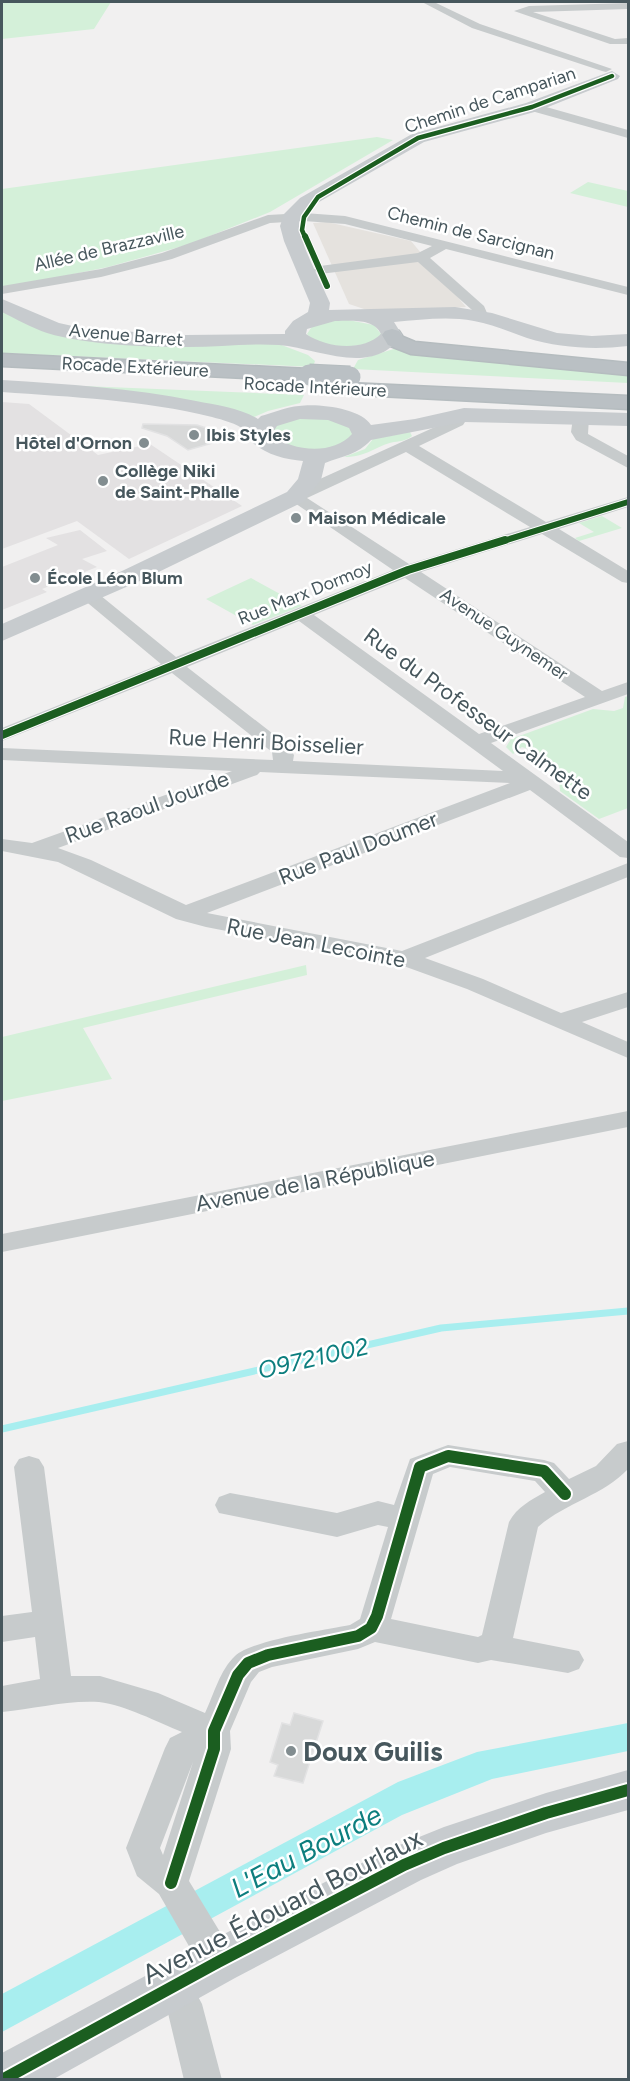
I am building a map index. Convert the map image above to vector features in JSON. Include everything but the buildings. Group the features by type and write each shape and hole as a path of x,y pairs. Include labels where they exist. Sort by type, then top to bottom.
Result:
{"highway":[{"path":"391,333 401,344 422,349 628,369"},
{"name":"Rocade Extérieure","path":"2,360 308,381"},
{"name":"Rocade Intérieure","path":"2,371 349,383 628,403"},
{"path":"2,380 308,381"},
{"path":"349,383 628,391"}],"street":[{"path":"427,2 476,26 618,72"},
{"path":"628,4 519,11 614,42 628,41"},
{"name":"Chemin de Camparian","path":"298,217 306,202 408,142 532,107 618,72"},
{"path":"532,107 628,134"},
{"path":"309,334 320,303 293,241 289,226 298,217 336,302 361,316 386,324 391,333"},
{"name":"Chemin de Sarcignan","path":"298,217 345,220 628,291"},
{"name":"Allée de Brazzaville","path":"2,298 187,250 268,219 298,217"},
{"path":"320,270 421,257 444,245"},
{"path":"421,257 479,309 478,315"},
{"name":"Avenue Barret","path":"2,298 53,328 86,335 186,341 309,334"},
{"path":"309,334 335,315 387,317 438,312 478,315 540,335 569,341 628,341"},
{"path":"352,423 334,409 333,401 344,357 382,344 395,325 409,317 454,315 475,318 556,343 593,346 628,341"},
{"path":"309,334 362,350"},
{"path":"269,508 288,480 294,458 268,445 260,437 260,430 269,421 313,408 330,356 309,334"},
{"path":"2,386 108,395 217,411 242,418 253,423 260,430"},
{"path":"299,412 328,413 352,423 410,434 544,527 628,578"},
{"path":"2,633 89,595 295,497 410,434 464,415 628,420"},
{"path":"581,418 579,432 582,437 628,464"},
{"path":"410,434 457,422"},
{"path":"295,497 309,480 315,459 352,447 352,423"},
{"path":"286,452 327,454"},
{"name":"Avenue Guynemer","path":"295,497 600,698"},
{"name":"Rue Marx Dormoy","path":"2,748 173,664 408,570 628,501"},
{"path":"89,595 279,748 285,755 282,767"},
{"name":"Rue du Professeur Calmette","path":"300,614 628,852"},
{"path":"474,742 628,687"},
{"name":"Rue Henri Boisselier","path":"2,748 259,766 529,780"},
{"name":"Rue Raoul Jourde","path":"35,849 259,766"},
{"name":"Rue Paul Doumer","path":"184,914 529,780"},
{"name":"Rue Jean Lecointe","path":"2,845 35,849 66,857 184,914 404,958 475,984 628,1051"},
{"path":"404,958 628,869"},
{"path":"561,1021 628,999"},
{"name":"Avenue de la République","path":"2,1243 628,1119"},
{"path":"491,1647 497,1637 524,1522 535,1512 565,1494 606,1474 627,1452"},
{"path":"208,1945 175,1890 214,1749 214,1731 238,1675 248,1663 267,1655 358,1636 371,1628 377,1616 420,1467 448,1456 544,1471 565,1494"},
{"path":"29,1467 57,1690"},
{"path":"230,1505 337,1525 378,1513 405,1520"},
{"path":"2,1629 48,1622"},
{"path":"371,1628 478,1650 491,1647 568,1660"},
{"path":"2,1699 57,1690 100,1689 147,1703 214,1731"},
{"name":"Avenue Édouard Bourlaux","path":"2,2079 173,1986 208,1945 444,1848 546,1813 628,1790"},
{"path":"173,1986 184,2004 203,2079"}],"shaded area":[{"path":"327,222 411,241 466,307 379,314 349,304 313,223"},
{"name":"Collège Niki de Saint-Phalle","path":"2,402 29,404 98,455 150,444 242,506 129,559 77,521 2,549"},
{"name":"École Léon Blum","path":"80,530 107,551 82,559 97,567 42,589 47,592 2,610 2,567 58,545 46,538"}],"green space":[{"path":"2,2 111,2 94,29 2,39"},
{"path":"377,137 393,140 270,212 190,244 108,267 5,288 2,286 2,189"},
{"path":"588,182 628,191 628,207 570,193"},
{"path":"2,309 48,329 271,341 308,355 315,361 313,367 2,353"},
{"path":"343,319 374,325 381,334 375,340 356,346 333,346 313,339 307,334 313,325"},
{"path":"397,348 628,371 628,383 353,369 358,360"},
{"path":"58,385 304,395 300,403 254,417"},
{"path":"292,417 335,417 357,433 348,445 307,452 272,442 268,430"},
{"path":"410,432 412,436 405,440 352,457 344,457 365,449 373,439"},
{"path":"602,516 622,528 579,541 575,538 594,532 579,523"},
{"path":"251,578 302,606 253,625 206,599"},
{"path":"628,696 628,808 599,819 560,791 558,767 553,763 530,758 536,752 522,747 513,754 506,747 511,739 593,709 614,711 623,708 625,697"},
{"path":"306,965 307,975 83,1028 112,1079 2,1101 2,1037"}],"water":[{"name":"L'Eau Bourde","path":"628,1723 628,1751 492,1779 402,1815 2,2032 2,1994 398,1782 477,1752"}],"waterway":[{"name":"O9721002","path":"2,1429 441,1328 628,1311"}],"cycle path":[{"path":"327,286 302,230 304,217 318,197 418,138 532,107 612,76"},
{"path":"2,735 408,570 628,502"},
{"path":"171,1883 214,1749 214,1731 238,1675 248,1663 268,1655 358,1636 371,1628 377,1616 420,1467 448,1456 544,1471 565,1494"},
{"path":"2,2080 218,1962 404,1865 444,1848 546,1813 628,1790"}],"place":[{"name":"Ibis Styles","path":"194,435"},
{"name":"Hôtel d'Ornon","path":"144,443"},
{"name":"Collège Niki de Saint-Phalle","path":"103,481"},
{"name":"Maison Médicale","path":"296,518"},
{"name":"École Léon Blum","path":"35,578"},
{"name":"Doux Guilis","path":"291,1751"}]}
